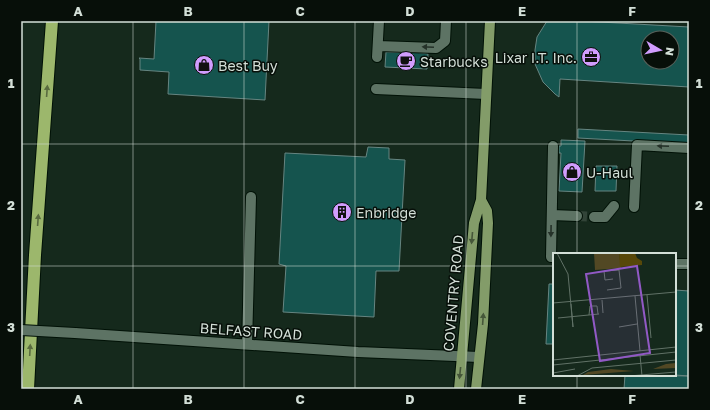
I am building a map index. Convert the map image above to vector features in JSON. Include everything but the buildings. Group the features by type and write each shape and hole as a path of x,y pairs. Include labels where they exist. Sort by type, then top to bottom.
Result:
{"highway":[{"path":"28,389 35,255 52,21"}],"main road":[{"name":"COVENTRY ROAD","path":"459,389 474,223 481,200 490,21"},
{"name":"COVENTRY ROAD","path":"476,389 483,324 488,223 487,211 481,200"}],"street":[{"path":"377,56 379,21"},
{"path":"378,46 436,48 445,41 446,21"},
{"path":"376,89 486,94"},
{"path":"634,207 636,145 689,148"},
{"path":"553,146 551,257 553,257"},
{"path":"247,344 251,197"},
{"path":"594,217 605,217 614,206"},
{"path":"552,210 577,216"},
{"path":"676,264 689,264"},
{"name":"BELFAST ROAD","path":"21,330 358,352 479,357"}],"tunnel":[{"path":"577,216 594,217"}],"place":[{"name":"Lixar I.T. Inc.","path":"591,57"},
{"name":"Starbucks","path":"406,61"},
{"name":"Best Buy","path":"204,65"},
{"name":"U-Haul","path":"572,172"},
{"name":"Enbridge","path":"342,212"}]}
